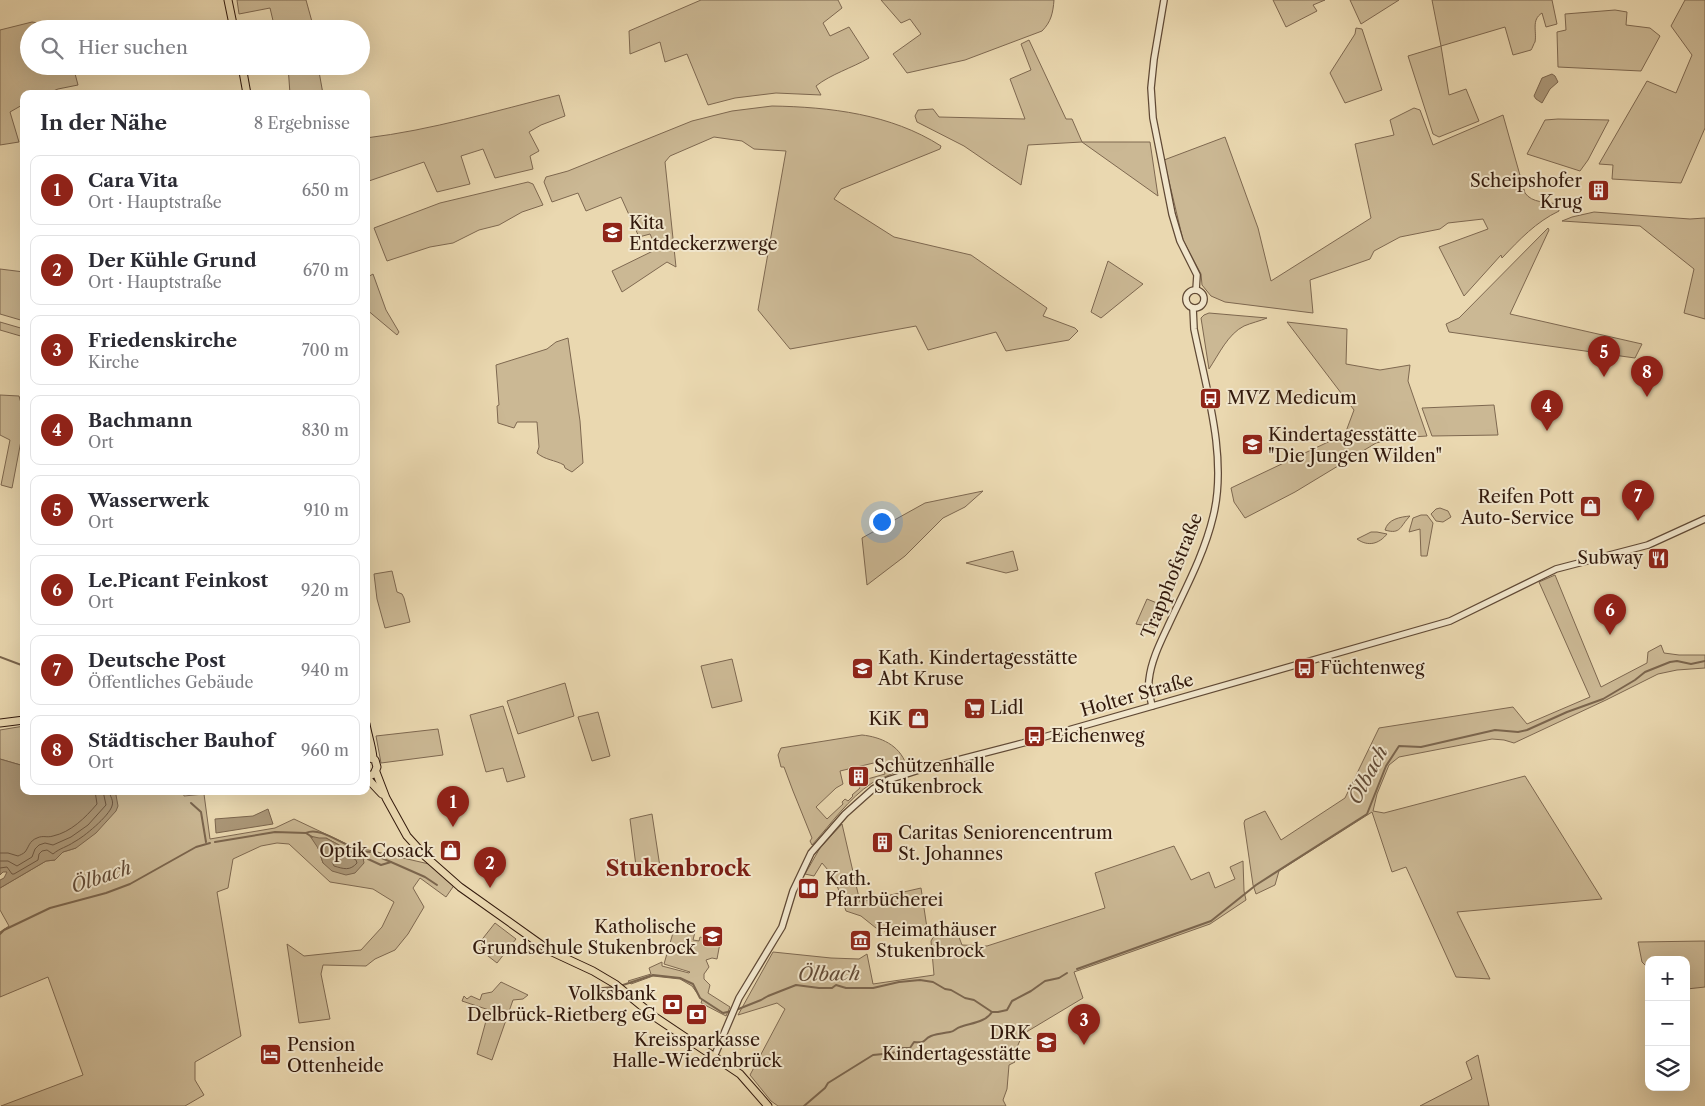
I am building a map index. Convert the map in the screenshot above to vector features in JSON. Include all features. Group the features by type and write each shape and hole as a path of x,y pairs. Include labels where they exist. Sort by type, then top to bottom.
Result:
{"main road":[{"path":"228,0 232,20"},
{"path":"244,75 246,90"},
{"path":"0,723 20,720"},
{"path":"370,740 372,746 370,757 377,764 376,772 386,798 408,836 426,857 460,887 550,951 593,971 617,986 655,1018 740,1074 768,1106"},
{"path":"370,776 376,772"},
{"path":"370,781 386,798"}],"street":[{"path":"1164,0 1151,88 1153,118 1172,214 1180,241 1197,276 1196,290"},
{"path":"1196,290 1201,292 1203,302 1198,308 1193,308 1188,306 1186,297 1191,291 1196,290"},
{"name":"Trapphofstraße","path":"1152,706 1149,682 1151,669 1207,540 1218,492 1218,454 1194,329 1193,308"},
{"name":"Holter Straße","path":"714,1057 732,1012 782,927 796,884 811,853 845,814 874,789 888,780 1450,621 1556,569 1648,545 1705,519"}],"shaded area":[{"path":"237,0 306,0 312,20 273,20 270,8 239,14"},
{"path":"701,0 838,0 842,8 823,23 830,36 849,27 869,58 816,86 821,95 776,93 735,98 708,105 687,54 665,62 660,42 630,54 629,31"},
{"path":"881,0 1054,0 1051,17 1042,31 965,60 907,73 893,54 921,34 910,19 901,23"},
{"path":"1273,0 1325,0 1313,5 1317,11 1286,27"},
{"path":"1350,0 1399,0 1361,24"},
{"path":"1432,0 1552,0 1557,24 1546,27 1542,13 1535,22 1535,42 1531,50 1513,55 1505,27 1441,46"},
{"path":"1685,0 1705,0 1705,128 1681,183 1612,179 1613,165 1599,164 1647,81 1676,93 1692,55 1671,26"},
{"path":"1615,10 1627,12 1626,25 1650,28 1660,36 1641,71 1558,67 1557,32 1566,30 1565,14"},
{"path":"20,25 20,75 75,75 78,85 56,90 20,90 20,106 10,112 19,142 0,145 0,30"},
{"path":"1356,28 1362,29 1382,90 1345,103 1330,73 1355,34"},
{"path":"1029,40 1066,119 1072,119 1082,142 1028,145 1021,185 964,146 917,122 915,116 918,110 933,109 939,117 1025,119 1010,79 1031,70 1021,44"},
{"path":"1441,46 1449,95 1466,89 1479,121 1439,137 1433,134 1408,56"},
{"path":"289,75 320,75 322,90 290,90"},
{"path":"559,95 565,116 541,125 529,132 539,151 530,156 533,169 495,178 483,149 461,156 470,184 437,192 424,162 370,181 370,138 391,135 487,114"},
{"path":"772,106 816,108 860,114 902,126 941,146 940,149 841,189 834,199 894,237 971,255 1047,308 1043,316 1075,328 1078,331 1069,340 1006,351 996,332 928,350 916,326 790,349 758,310 786,151 754,149 742,141 714,137 670,156 665,162 676,267 667,262 622,292 612,271 657,249 650,234 639,237 621,197 586,211 578,193 552,202 544,182 546,177 568,171 692,121 732,111"},
{"path":"1414,108 1420,110 1433,145 1503,115 1525,193 1531,199 1558,204 1559,211 1536,226 1502,258 1501,255 1464,296 1439,247 1488,229 1483,219 1448,223 1440,229 1400,237 1374,251 1370,259 1310,280 1313,313 1225,302 1211,296 1202,285 1201,274 1183,240 1164,160 1225,137 1258,228 1271,281 1371,218 1355,144 1394,135 1390,120"},
{"path":"1545,120 1609,120 1588,160 1580,171 1527,154"},
{"path":"1082,142 1150,142 1158,196"},
{"path":"528,182 533,184 543,205 522,212 499,225 479,230 453,243 430,247 387,261 374,228 440,203"},
{"path":"1594,212 1690,219 1705,218 1705,319 1684,313 1694,269 1640,226 1562,221"},
{"path":"1548,228 1549,230 1510,314 1642,344 1635,358 1449,332 1446,324 1459,318"},
{"path":"1108,261 1143,284 1101,318 1091,312"},
{"path":"0,269 20,272 20,320 0,314"},
{"path":"373,274 386,310 399,332 397,335 370,312 370,276"},
{"path":"1209,313 1267,318 1244,326 1233,334 1209,369 1201,318"},
{"path":"0,322 20,328 20,336 0,330"},
{"path":"1287,322 1347,329 1346,364 1380,370 1410,365 1408,381 1427,436 1397,438 1376,443 1295,492 1245,518 1234,502 1231,488 1345,434 1354,410"},
{"path":"568,338 580,421 583,463 572,472 565,468 564,465 537,453 539,447 537,422 517,422 514,428 498,423 497,406 499,405 496,365 547,349 556,342"},
{"path":"0,395 19,396 20,446 12,488 1,485 10,440 0,435"},
{"path":"1494,405 1498,435 1432,436 1422,408"},
{"path":"983,491 965,507 943,518 905,556 867,585 862,538 925,503"},
{"path":"1440,508 1448,511 1451,517 1443,522 1436,521 1431,514"},
{"path":"1427,515 1433,523 1427,556 1421,556 1420,529 1409,532 1413,518"},
{"path":"1410,516 1400,529 1394,531 1385,530 1392,521"},
{"path":"1371,532 1387,534 1377,542 1369,544 1357,539"},
{"path":"1013,551 1018,570 1006,573 966,563"},
{"path":"392,571 397,592 402,594 404,598 410,622 385,628 377,599 374,574"},
{"path":"1555,575 1601,687 1647,663 1648,652 1661,645 1664,653 1705,655 1705,668 1677,670 1658,674 1514,743 1492,739 1399,757 1389,765 1377,794 1373,811 1384,813 1525,776 1602,899 1457,912 1490,979 1456,977 1406,867 1392,872 1372,812 1279,871 1275,885 1256,894 1253,885 1245,820 1265,811 1281,840 1345,798 1379,728 1513,707 1527,724 1590,697 1539,582"},
{"path":"1147,599 1167,607 1158,628 1136,624"},
{"path":"732,659 742,701 712,708 701,666"},
{"path":"565,683 574,716 518,734 507,701"},
{"path":"503,706 525,777 507,782 503,768 486,772 470,715"},
{"path":"598,712 610,756 592,761 578,717"},
{"path":"20,727 20,765 0,759 0,730"},
{"path":"438,729 443,755 381,763 376,736"},
{"path":"862,735 889,743 899,752 906,764 900,770 872,783 864,789 848,804 812,845 810,841 812,838 784,767 781,767 778,755 781,748","holes":["882,761 885,774 864,780 858,784 860,788 853,796 848,801 845,799 842,802 843,804 827,819 816,807 843,784 840,771"]},
{"path":"116,795 204,795 210,839 275,828 294,819 351,846 429,864 455,884 446,897 420,878 413,888 424,907 408,934 395,950 375,959 366,966 323,965 321,974 330,1019 299,1023 287,944 304,956 361,950 382,927 394,902 373,889 330,882 289,844 277,843 261,846 233,859 228,888 217,892 241,1036 195,1062 195,1080 204,1095 185,1106 1,1106 83,1075 48,977 0,997 0,932 9,926 0,910 0,888 46,861 55,860 63,852 76,848","holes":["326,838 364,860 323,863 318,848"]},
{"path":"652,814 660,867 636,866 630,819"},
{"path":"842,824 860,902 921,888 927,928 900,932 896,929 885,931 876,928 861,916 846,911 834,877 822,863 814,876 805,874 820,848"},
{"path":"1174,846 1191,880 1209,872 1215,888 1235,879 1230,867 1243,861 1246,900 1210,924 1074,972 1083,998 1023,1034 1012,1058 1015,1062 1009,1065 1007,1089 1003,1100 1006,1106 778,1106 771,1101 750,1075 785,1009 777,1003 738,1015 773,952 859,959 867,954 873,984 934,975 931,941 935,934 956,929 962,945 987,946 1105,908 1095,873"},
{"path":"495,923 516,939 497,963 479,949 482,944 480,942"},
{"path":"675,926 695,932 693,940 699,941 700,937 713,941 713,943 720,943 717,959 706,960 709,967 704,974 704,979 710,985 708,993 730,1007 726,1016 701,1003 702,1000 692,986 680,979 653,976 631,984 628,981 651,974 649,968 662,962 662,966 690,972 664,964"},
{"path":"1705,941 1705,987 1690,989 1690,956 1645,956 1645,965 1642,962 1638,942"},
{"path":"501,982 528,995 523,999 513,1000 492,1060 477,1054 489,1010 462,1001 464,996 467,999 471,996 480,1000 482,994 492,992"},
{"path":"1478,1055 1489,1106 1420,1106 1472,1079 1466,1062"}],"water":[{"path":"1552,74 1558,82 1550,89 1542,103 1534,96 1542,78"},
{"path":"0,759 20,765 20,795 116,795 118,806 116,811 96,833 76,848 63,852 55,860 46,861 0,888 0,880 4,878 7,872 3,872 0,875"},
{"path":"268,809 273,824 216,833 215,819 253,816"},
{"path":"310,836 326,838 363,858 364,863 355,873 346,875 332,871 323,863 318,848"}],"waterway":[{"path":"0,657 20,664"},
{"name":"Ölbach","path":"1077,969 1211,921 1256,885 1367,814 1386,766 1399,746 1421,747 1495,730 1518,732 1527,730 1567,712 1603,699 1645,672 1670,662 1677,661 1691,664 1705,661"},
{"path":"191,803 201,812 206,842"},
{"name":"Ölbach","path":"215,842 275,832 306,833 312,837"},
{"name":"Ölbach","path":"306,833 313,832 328,835 354,848 370,852"},
{"name":"Ölbach","path":"0,934 4,930 50,908 106,893 130,884 196,847 210,843"},
{"name":"Ölbach","path":"377,856 391,862"},
{"name":"Ölbach","path":"368,859 381,865 391,862 425,877 437,885"},
{"name":"Ölbach","path":"736,1010 796,985 819,988 832,988 836,985 846,988 873,988 899,982 920,980 933,982 965,998 974,1000 992,1012 998,1012 1007,1010 1012,1001 1045,981 1059,978 1067,973"},
{"name":"Ölbach","path":"620,986 653,975 680,978 693,984 700,998 723,1013 732,1011"},
{"name":"Ölbach","path":"593,989 613,987"},
{"path":"804,1106 825,1088 828,1083 873,1055 893,1053 900,1048 910,1048 914,1042 923,1042 928,1037 951,1032 978,1022 992,1012"}],"place":[{"name":"Scheipshofer Krug","path":"1598,191"},
{"name":"Kita Entdeckerzwerge","path":"613,233"},
{"name":"Wasserwerk","path":"1604,377"},
{"name":"Städtischer Bauhof","path":"1647,397"},
{"name":"MVZ Medicum","path":"1211,398"},
{"name":"Bachmann","path":"1547,431"},
{"name":"Kindertagesstätte \"Die Jungen Wilden\"","path":"1252,445"},
{"name":"Reifen Pott Auto-Service","path":"1590,507"},
{"name":"Deutsche Post","path":"1638,521"},
{"name":"Subway","path":"1659,558"},
{"name":"Le.Picant Feinkost","path":"1610,635"},
{"name":"Kath. Kindertagesstätte Abt Kruse","path":"862,668"},
{"name":"Füchtenweg","path":"1304,668"},
{"name":"Lidl","path":"974,708"},
{"name":"KiK","path":"918,719"},
{"name":"Eichenweg","path":"1035,736"},
{"name":"Schützenhalle Stukenbrock","path":"858,776"},
{"name":"Cara Vita","path":"453,827"},
{"name":"Caritas Seniorencentrum St. Johannes","path":"882,843"},
{"name":"Optik Cosack","path":"450,851"},
{"name":"Der Kühle Grund","path":"490,888"},
{"name":"Kath. Pfarrbücherei","path":"809,889"},
{"name":"Katholische Grundschule Stukenbrock","path":"712,937"},
{"name":"Heimathäuser Stukenbrock","path":"860,940"},
{"name":"Volksbank Delbrück-Rietberg eG","path":"672,1004"},
{"name":"Kreissparkasse Halle-Wiedenbrück","path":"697,1015"},
{"name":"DRK Kindertagesstätte","path":"1047,1043"},
{"name":"Friedenskirche","path":"1084,1045"},
{"name":"Pension Ottenheide","path":"271,1055"}],"district":[{"name":"Stukenbrock","path":"678,868"}]}
